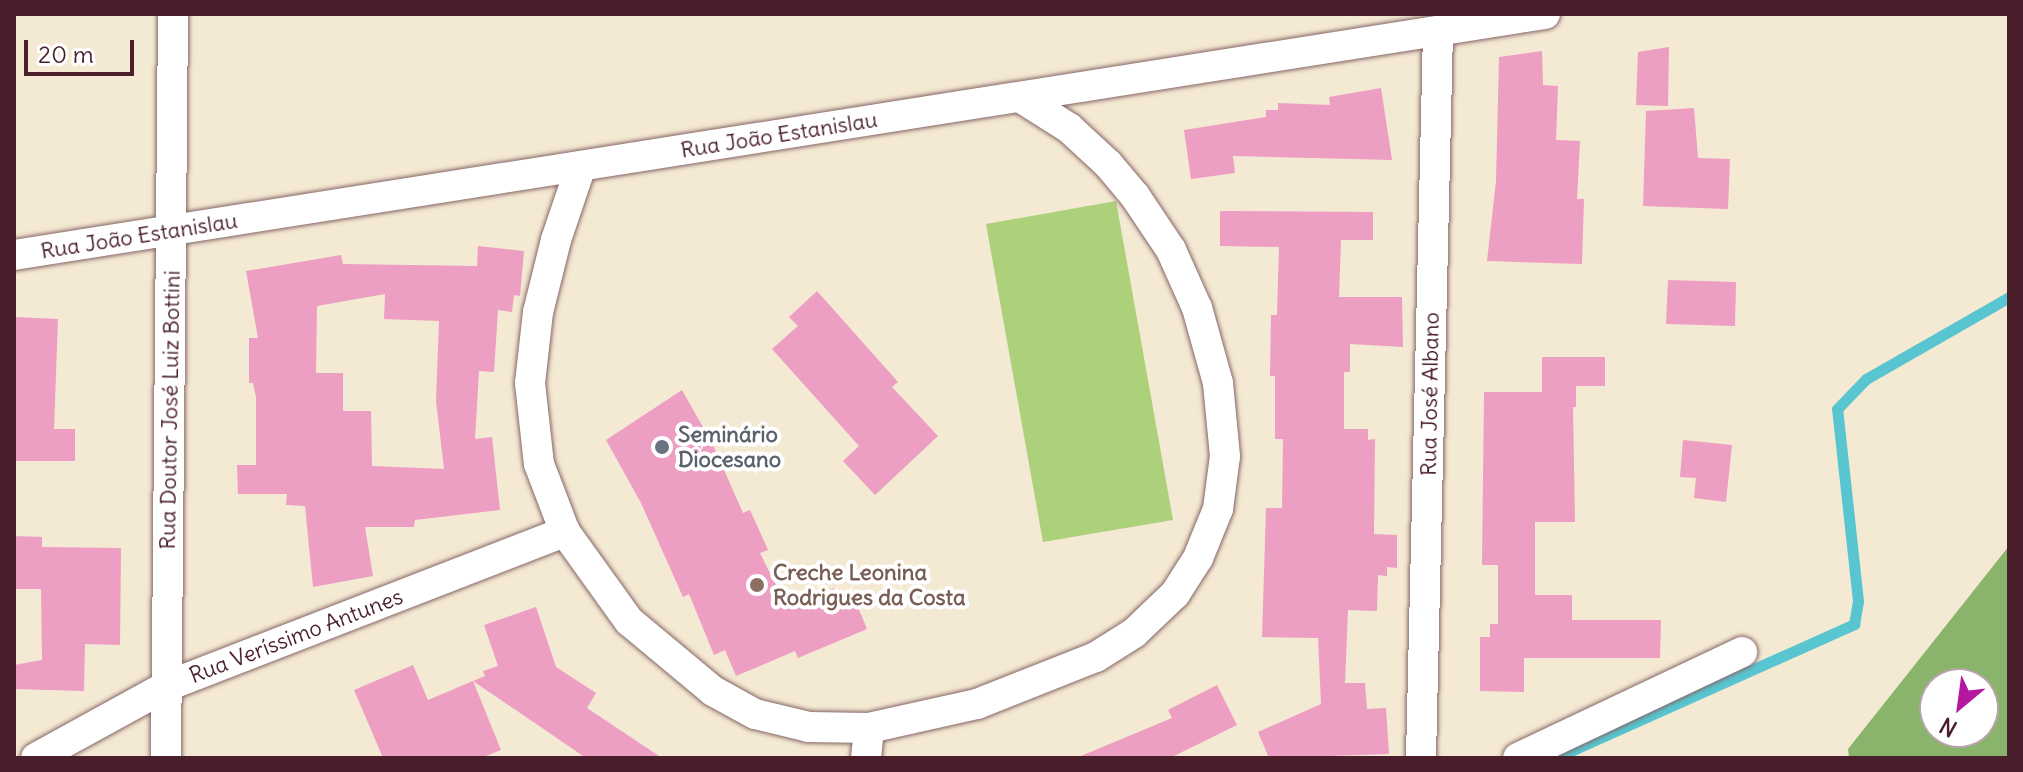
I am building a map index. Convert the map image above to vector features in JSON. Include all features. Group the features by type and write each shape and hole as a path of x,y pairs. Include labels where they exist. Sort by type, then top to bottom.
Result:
{"street":[{"name":"Rua Doutor José Luiz Bottini","path":"166,758 173,14"},
{"name":"Rua João Estanislau","path":"14,255 1545,14"},
{"name":"Rua José Albano","path":"1421,758 1438,31"},
{"path":"581,166 556,240 538,312 530,383 539,464 565,532 629,621 713,691 755,714 867,743 1096,657 1134,633 1175,594 1198,558 1218,509 1225,456 1218,383 1197,308 1171,250 1135,196 1108,164 1069,128 1020,97"},
{"name":"Rua Veríssimo Antunes","path":"36,758 167,686 565,532"},
{"path":"1518,758 1742,652"}],"green space":[{"path":"1116,201 1173,520 1043,542 986,224"},
{"path":"2009,546 2009,758 1849,758 1848,749"}],"building":[{"path":"1669,47 1668,106 1636,105 1638,52"},
{"path":"1542,51 1543,85 1558,86 1556,140 1580,141 1577,199 1584,199 1582,264 1487,261 1496,181 1499,57"},
{"path":"1381,88 1392,160 1233,156 1235,173 1191,179 1184,130 1266,117 1266,110 1278,110 1278,103 1330,105 1329,97"},
{"path":"1694,108 1698,158 1730,159 1728,209 1643,206 1646,111"},
{"path":"1220,211 1373,212 1373,240 1341,240 1339,297 1402,297 1403,347 1350,344 1350,372 1344,372 1344,429 1368,429 1368,440 1375,439 1374,534 1397,535 1397,568 1387,567 1387,576 1378,575 1377,611 1348,610 1345,683 1365,683 1367,709 1386,708 1389,754 1269,758 1258,732 1321,704 1318,638 1262,637 1266,508 1282,508 1283,439 1275,439 1275,376 1270,376 1271,315 1277,315 1279,247 1220,246"},
{"path":"478,246 524,251 520,296 514,295 512,312 498,310 494,372 479,371 475,439 492,437 500,510 415,520 414,527 365,527 373,576 313,587 305,506 286,505 287,494 238,494 237,465 256,465 256,397 253,383 249,383 249,338 258,338 246,271 341,255 343,264 477,266","holes":["385,294 384,319 439,321 436,401 444,469 372,466 371,411 343,411 343,373 316,373 317,306"]},
{"path":"1668,280 1736,282 1735,326 1666,324"},
{"path":"817,291 898,382 892,387 938,436 875,495 843,461 859,446 772,349 798,326 789,317"},
{"path":"16,317 58,319 54,429 75,429 75,461 14,461"},
{"path":"1542,357 1605,357 1605,386 1576,386 1576,407 1573,407 1575,522 1535,522 1535,595 1572,595 1572,620 1661,620 1660,658 1524,658 1524,692 1480,691 1480,637 1490,637 1490,624 1498,624 1498,565 1482,565 1484,392 1542,392"},
{"path":"682,390 713,445 743,513 750,510 768,550 760,553 787,607 834,588 837,597 851,590 867,629 798,658 795,651 736,676 725,650 714,655 689,594 683,597 641,503 606,440"},
{"path":"1683,440 1732,445 1726,502 1694,498 1696,478 1680,477"},
{"path":"14,536 42,537 42,547 121,548 120,645 85,644 84,691 14,689 14,665 42,660 41,589 14,589"},
{"path":"536,607 556,667 596,693 587,708 662,758 586,758 473,681 485,676 483,671 498,666 484,625"},
{"path":"413,665 428,700 473,681 501,750 481,758 383,758 354,690"},
{"path":"1217,685 1237,725 1170,758 1076,758 1172,718 1168,710"}],"waterway":[{"path":"1555,758 1854,624 1858,601 1837,409 1866,379 2009,297"}],"place":[{"name":"Seminário Diocesano","path":"662,447"},
{"name":"Creche Leonina Rodrigues da Costa","path":"757,585"}]}
